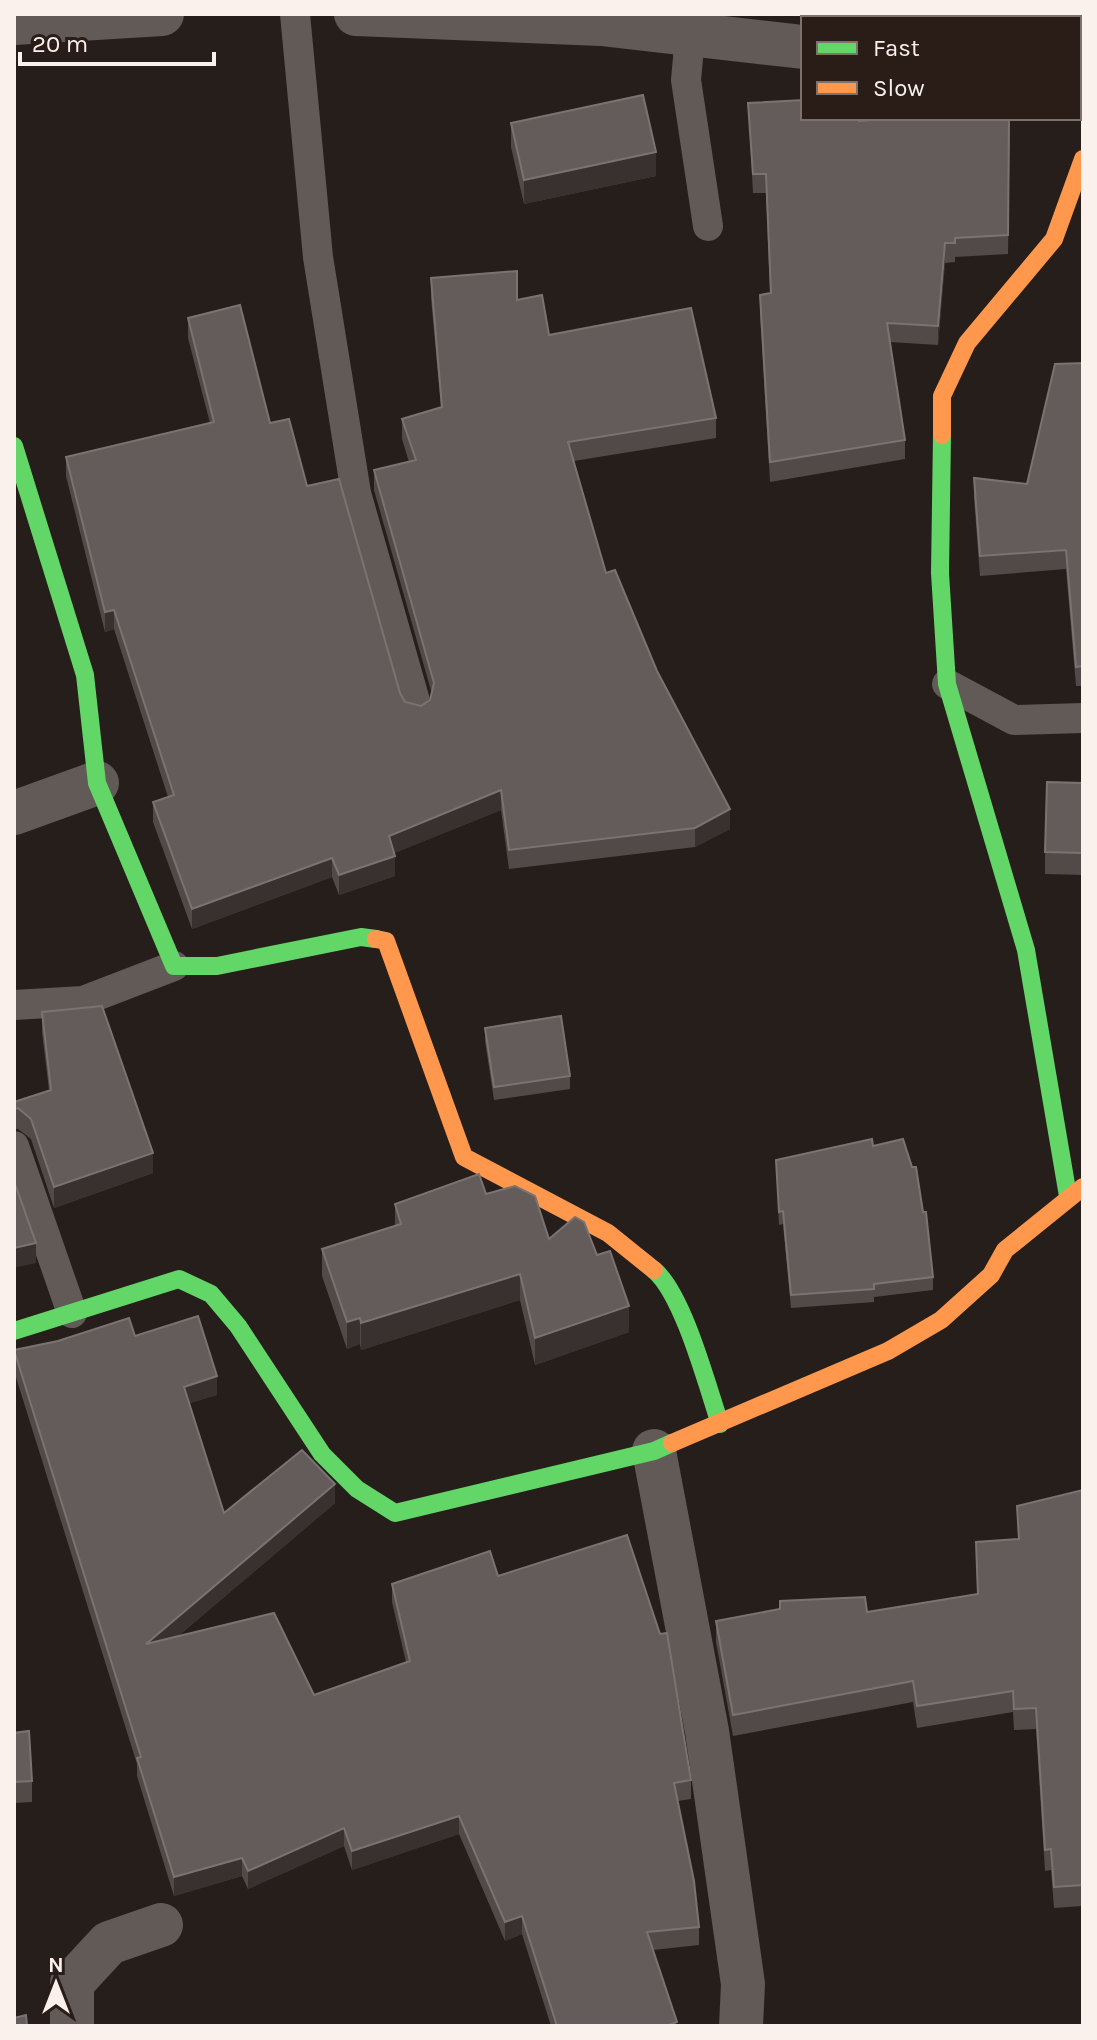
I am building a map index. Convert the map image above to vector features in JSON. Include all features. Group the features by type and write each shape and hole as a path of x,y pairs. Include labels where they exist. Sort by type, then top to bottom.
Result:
{"street":[{"path":"14,23 162,14"},
{"path":"356,14 518,18 601,24 690,36 800,36"},
{"path":"14,1331 179,1279 211,1294 238,1326 322,1454 357,1489 395,1513 654,1451 888,1351 941,1320 991,1275 1005,1250 1076,1191 1026,950 947,684 940,573 942,396 967,343 1054,239 1083,159"},
{"path":"14,446 85,675 97,783 152,920 174,966 217,966 361,937 386,941 464,1157 608,1233 665,1279 693,1344 720,1424"},
{"path":"14,813 97,783"},
{"path":"654,1451 707,1731 743,1984 741,2026"},
{"path":"72,2026 72,1983 109,1943 161,1925"}],"lane":[{"path":"295,14 318,257 356,493 417,708"},
{"path":"690,36 686,80 708,226"},
{"path":"947,684 1014,720 1083,718"},
{"path":"14,1005 83,1001 174,966"},
{"path":"14,1146 72,1313"}],"building":[{"path":"643,95 656,152 524,180 511,123"},
{"path":"801,100 801,120 1009,120 1008,235 955,238 955,243 945,243 938,326 887,323 905,440 770,462 760,295 771,293 766,174 753,174 748,103"},
{"path":"517,271 517,300 542,295 549,335 691,308 716,418 568,442 606,573 615,570 657,671 730,809 695,828 509,850 501,790 389,836 395,856 339,875 332,858 192,909 153,802 174,795 114,610 105,612 66,457 214,422 188,318 240,305 270,423 289,419 307,486 339,479 400,693 405,702 421,706 430,700 434,683 374,470 416,460 402,419 442,407 431,278"},
{"path":"1083,363 1083,666 1076,667 1066,550 980,556 974,478 1027,484 1055,364"},
{"path":"1047,782 1083,783 1083,853 1045,852"},
{"path":"102,1006 153,1153 54,1187 31,1119 18,1108 14,1109 14,1102 51,1090 42,1012"},
{"path":"561,1016 570,1076 494,1087 485,1028"},
{"path":"872,1139 873,1146 903,1139 912,1167 916,1167 923,1212 926,1212 933,1277 874,1284 874,1289 791,1295 783,1211 779,1212 776,1160"},
{"path":"479,1174 486,1194 515,1186 535,1196 549,1239 575,1217 584,1222 597,1255 610,1251 629,1306 535,1338 520,1274 361,1323 360,1318 347,1322 322,1249 401,1224 395,1204"},
{"path":"14,1181 36,1243 14,1248"},
{"path":"198,1316 217,1376 184,1387 224,1513 302,1450 335,1484 146,1644 274,1613 314,1695 410,1661 392,1584 490,1551 498,1576 627,1535 660,1634 667,1633 691,1780 674,1783 694,1881 699,1927 647,1932 677,2022 666,2026 557,2026 522,1916 505,1922 459,1816 352,1851 344,1828 248,1871 242,1858 174,1877 137,1758 141,1757 14,1350 58,1341 129,1318 135,1336"},
{"path":"1083,1490 1083,1885 1054,1887 1051,1849 1045,1850 1036,1708 1014,1709 1013,1691 917,1706 913,1681 733,1715 716,1621 780,1609 780,1601 865,1597 867,1612 978,1594 976,1542 1019,1539 1017,1506"},
{"path":"29,1731 32,1781 14,1782 14,1733"},
{"path":"26,2015 27,2026 14,2026 14,2018"}],"traffic: fast":[{"path":"942,435 940,573 947,684 1026,950 1068,1196"},
{"path":"14,446 85,675 97,783 174,966 217,966 361,937 376,939"},
{"path":"654,1270 665,1282 684,1319 720,1424"},
{"path":"14,1331 179,1279 211,1294 238,1326 322,1454 357,1489 395,1513 654,1451 672,1443"}],"traffic: slow":[{"path":"942,435 942,396 967,343 1054,239 1083,159"},
{"path":"376,939 386,941 464,1157 608,1233 654,1270"},
{"path":"672,1443 888,1351 941,1320 991,1275 1005,1250 1083,1187"}]}
